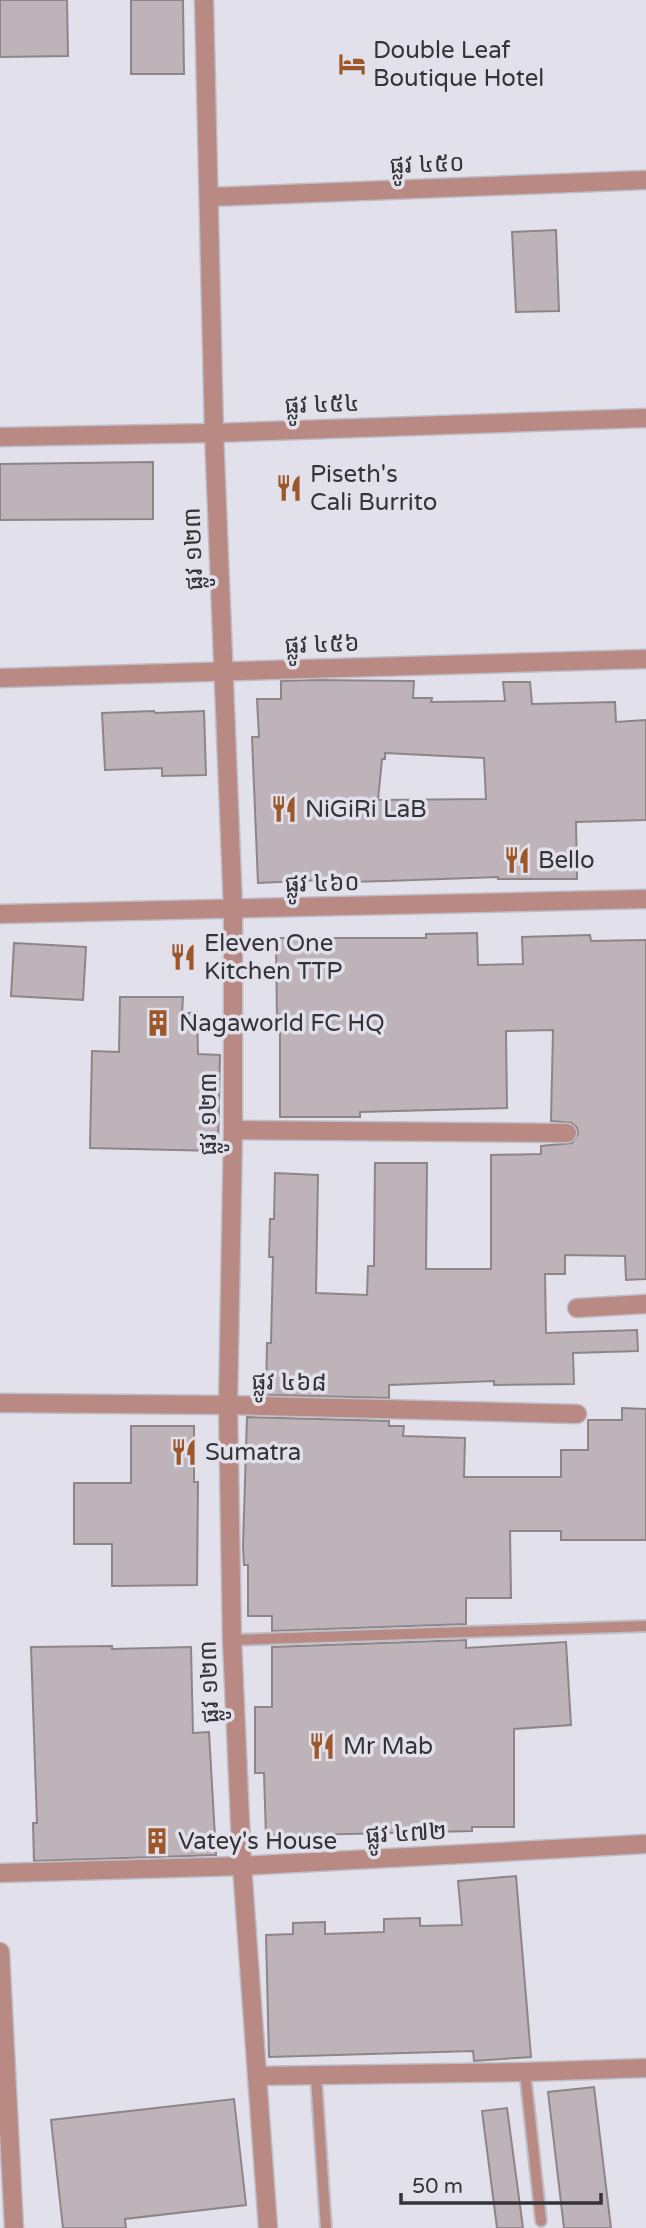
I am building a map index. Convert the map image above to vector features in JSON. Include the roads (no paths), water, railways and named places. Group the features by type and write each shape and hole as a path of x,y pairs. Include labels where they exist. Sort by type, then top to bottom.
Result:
{"street":[{"name":"ផ្លូវ ១២៣","path":"204,0 221,671 233,909 233,1130 228,1405 232,1640 242,1866 268,2228"},
{"name":"ផ្លូវ ៤៥០","path":"209,197 646,180"},
{"name":"ផ្លូវ ៤៥៤","path":"0,437 214,433 646,418"},
{"name":"ផ្លូវ ៤៥៦","path":"0,678 646,659"},
{"name":"ផ្លូវ ៤៦០","path":"0,914 646,899"},
{"path":"233,1130 568,1133"},
{"path":"577,1308 646,1304"},
{"name":"ផ្លូវ ៤៦៨","path":"0,1403 228,1405 577,1414"},
{"name":"ផ្លូវ ៤៧២","path":"0,1873 242,1866 646,1844"},
{"path":"0,1952 4,2103 14,2228"},
{"path":"257,2076 646,2068"}],"lane":[{"path":"232,1640 646,1626"},
{"path":"525,2072 541,2221"},
{"path":"316,2076 326,2228"}],"place":[{"name":"Double Leaf Boutique Hotel","path":"352,64"},
{"name":"Piseth's Cali Burrito","path":"289,488"},
{"name":"NiGiRi LaB","path":"284,809"},
{"name":"Bello","path":"517,860"},
{"name":"Eleven One Kitchen TTP","path":"183,957"},
{"name":"Nagaworld FC HQ","path":"158,1023"},
{"name":"Sumatra","path":"184,1452"},
{"name":"Mr Mab","path":"322,1746"},
{"name":"Vatey's House","path":"157,1841"}]}
